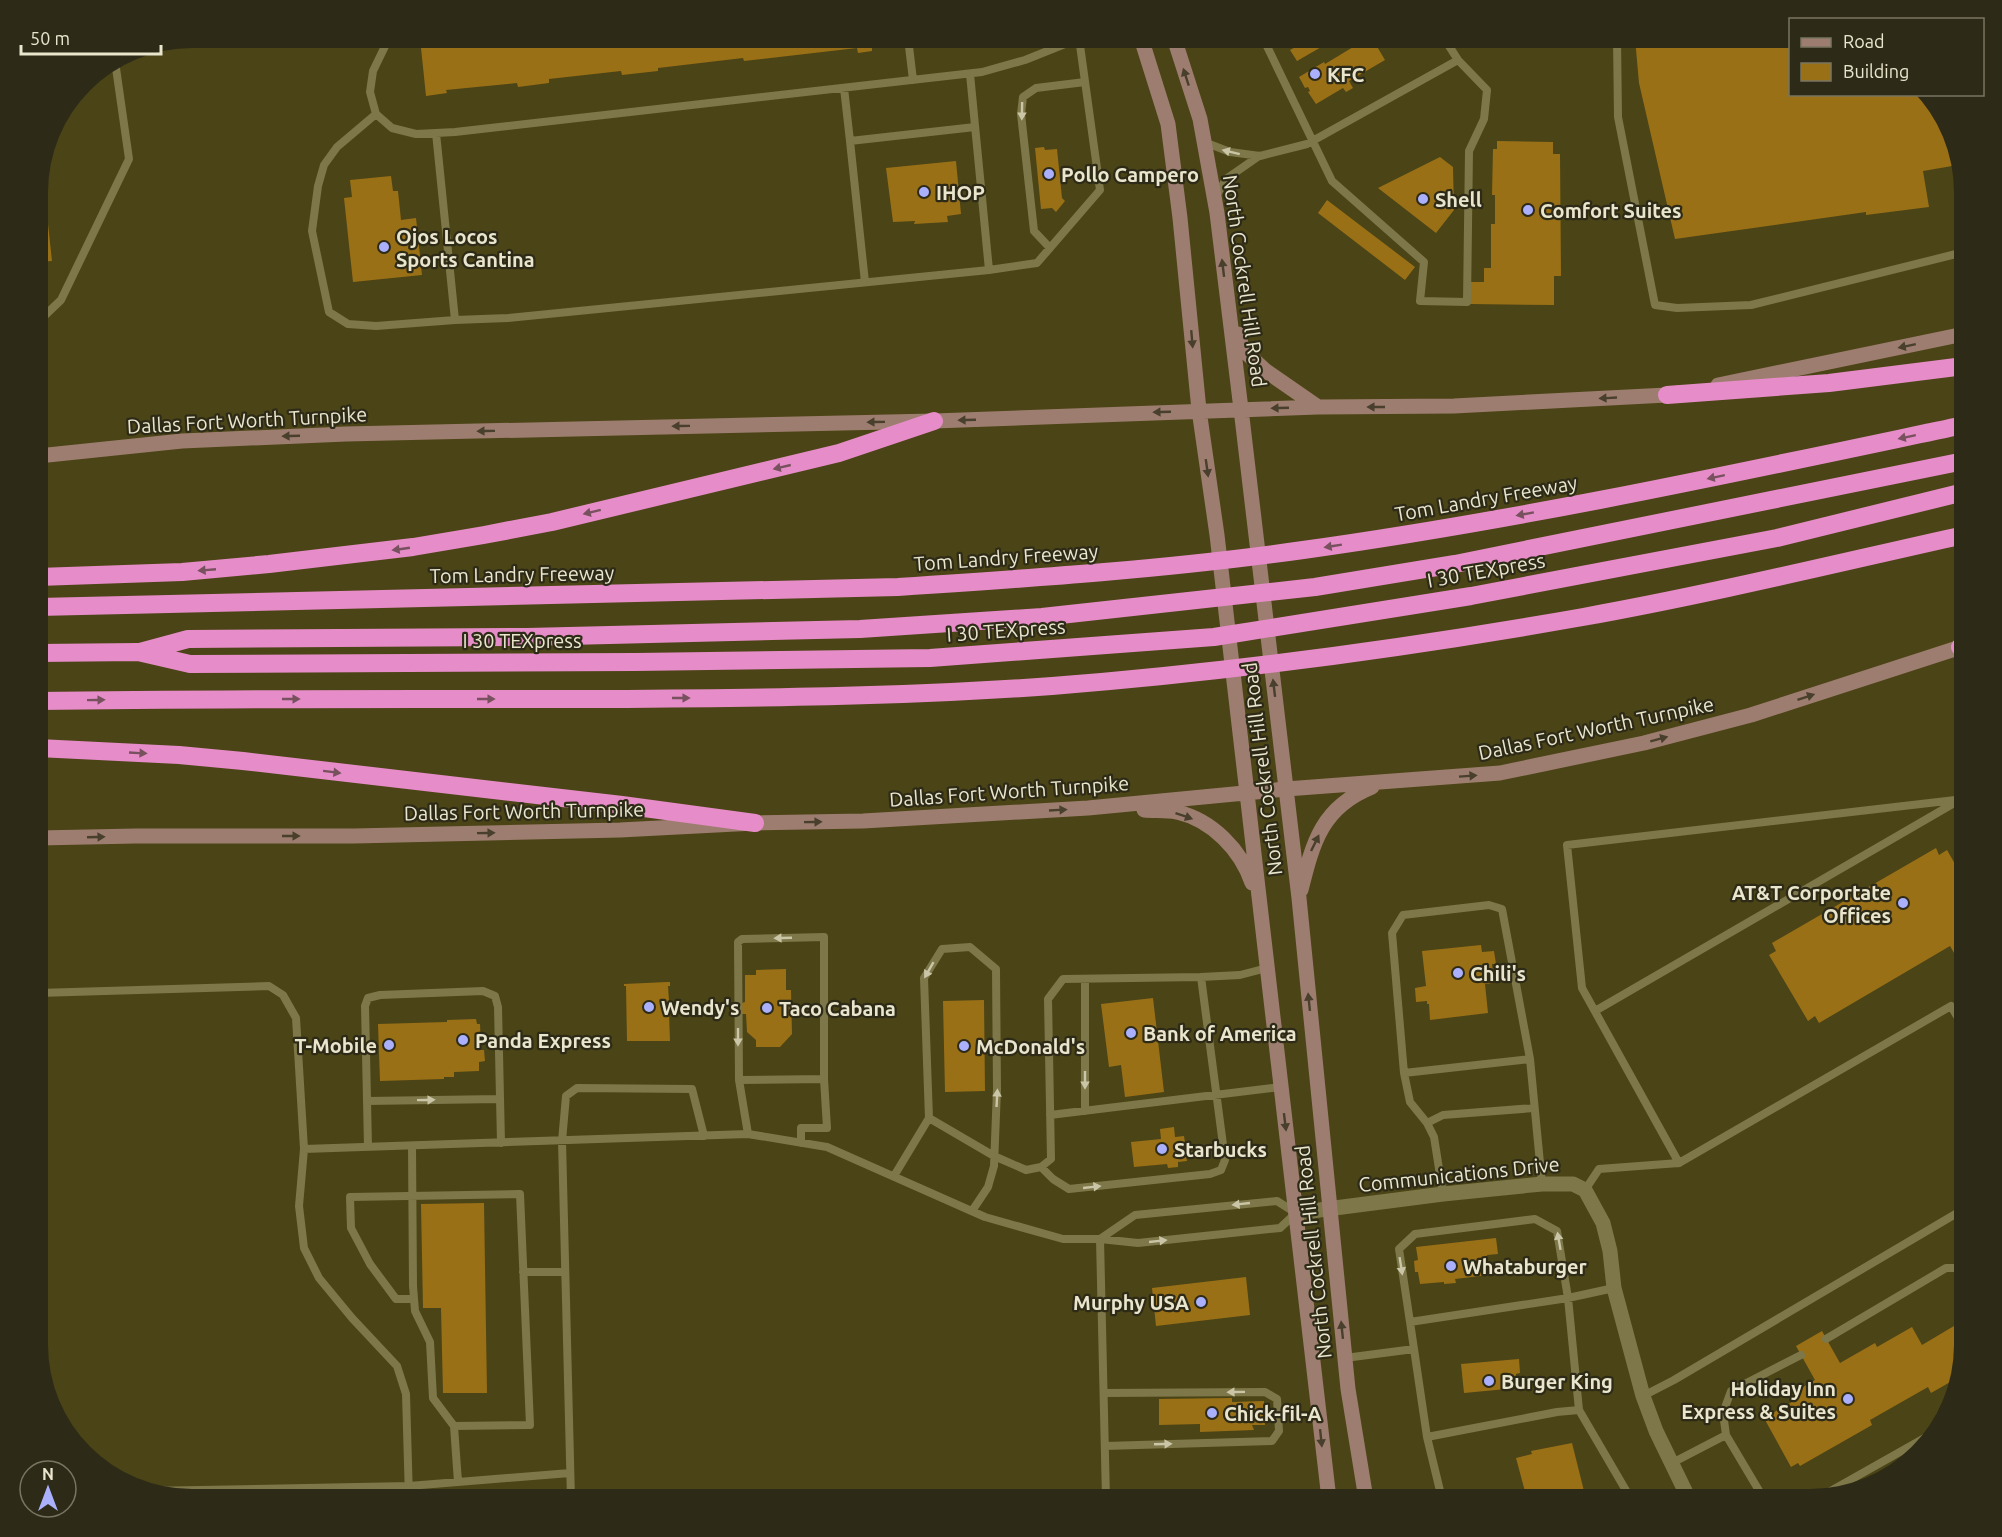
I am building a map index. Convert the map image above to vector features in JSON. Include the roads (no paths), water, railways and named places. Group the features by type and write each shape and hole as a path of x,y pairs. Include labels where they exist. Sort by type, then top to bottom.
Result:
{"highway":[{"path":"1667,395 1828,383 1954,367"},
{"path":"48,577 182,572 269,564 413,547 484,535 552,522 839,453 934,421"},
{"name":"Tom Landry Freeway","path":"48,607 898,587 1170,567 1314,548 1572,506 1954,427"},
{"path":"138,652 188,639 527,637 836,630 1042,617 1315,587 1455,564 1954,463"},
{"name":"I 30 TEXpress","path":"48,653 138,652 190,664 930,658 1214,637 1471,596 1777,538 1954,495"},
{"path":"48,701 774,698 912,694 1049,686 1206,672 1465,637 1720,590 1954,537"},
{"path":"48,749 243,761 622,805 755,823"}],"main road":[{"name":"North Cockrell Hill Road","path":"1144,48 1168,124 1180,218 1199,410 1217,535 1328,1489"},
{"name":"North Cockrell Hill Road","path":"1177,48 1200,119 1214,199 1242,409 1299,898 1345,1358 1364,1489"},
{"path":"1228,306 1243,350 1266,371 1318,407"},
{"name":"Dallas Fort Worth Turnpike","path":"48,455 182,441 346,434 934,421 1199,410 1454,406 1667,395 1954,336"},
{"name":"Dallas Fort Worth Turnpike","path":"48,838 354,836 597,831 755,823 863,821 1105,807 1286,789 1500,773 1644,743 1751,715 1954,649"},
{"path":"1299,898 1311,849 1324,824 1336,809 1356,794 1385,782"},
{"path":"1105,807 1177,812 1206,824 1228,842 1247,869 1260,906"}],"street":[{"name":"Communications Drive","path":"1296,1213 1542,1184 1573,1184 1585,1190 1603,1222 1610,1251 1614,1288 1632,1362 1643,1396 1656,1431 1684,1489"}],"lane":[{"path":"384,48 373,71 370,92 376,114 392,128 416,134 970,74 1025,60 1054,48"},
{"path":"909,48 913,80"},
{"path":"376,114 337,147 324,165 318,186 312,231 329,312 348,324 376,326 508,318 989,270 1037,263 1100,190 1080,48"},
{"path":"1267,48 1332,181 1424,262 1420,301 1467,302 1469,151 1484,119 1487,90 1458,60 1450,48"},
{"path":"1617,48 1618,117 1655,305 1677,308 1751,305 1954,255"},
{"path":"1214,199 1226,179 1260,156 1307,144 1458,60"},
{"path":"48,312 61,300 129,159 116,69"},
{"path":"970,74 989,270"},
{"path":"1050,248 1034,231 1021,114 1023,97 1036,88 1085,82"},
{"path":"844,88 865,282"},
{"path":"850,141 975,127"},
{"path":"436,133 455,320"},
{"path":"1204,142 1230,152 1260,156"},
{"path":"1679,1163 1582,988 1567,845 1954,800"},
{"path":"1595,1011 1954,804"},
{"path":"1443,1194 1434,1137 1427,1123 1410,1102 1404,1073 1392,933 1403,915 1489,905 1502,909 1530,1059 1542,1184"},
{"path":"748,1134 739,1080 738,942 742,939 825,937 827,1128 801,1128 801,1143"},
{"path":"894,1176 929,1118 924,978 942,949 970,947 996,969 998,1089 994,1166 987,1187 972,1211"},
{"path":"929,1118 994,1156 1026,1170 1041,1167 1051,1159 1048,999 1063,979 1240,975 1267,968"},
{"path":"1041,1167 1053,1179 1069,1189 1210,1174 1221,1170 1225,1160 1201,977"},
{"path":"1085,979 1085,1111"},
{"path":"48,993 269,986 283,994 296,1018 304,1149 299,1206 304,1248 319,1278 352,1318 397,1366 406,1394 409,1486"},
{"path":"368,1147 365,1006 368,998 380,995 483,991 495,996 498,1007 501,1143"},
{"path":"1585,1190 1599,1169 1679,1163 1952,1006 1954,1009"},
{"path":"1404,1073 1530,1059"},
{"path":"739,1080 825,1079"},
{"path":"1050,1115 1281,1087"},
{"path":"571,1489 562,1141 566,1096 577,1088 692,1089 704,1136"},
{"path":"367,1101 500,1099"},
{"path":"1427,1123 1443,1115 1534,1108"},
{"path":"304,1149 748,1134 827,1148 985,1217 1063,1239 1100,1239 1138,1243 1280,1228 1296,1213 1277,1201 1135,1215 1100,1239"},
{"path":"412,1146 415,1311 430,1342 434,1398 454,1426 458,1482"},
{"path":"414,1299 396,1299 370,1264 351,1228 350,1197 520,1194 530,1425 454,1426"},
{"path":"1643,1396 1954,1215"},
{"path":"1439,1489 1427,1437 1399,1249 1415,1234 1535,1219 1557,1231 1568,1298 1579,1410 1625,1489"},
{"path":"1100,1239 1106,1489"},
{"path":"1826,1339 1946,1268 1954,1268"},
{"path":"523,1272 565,1272"},
{"path":"1410,1322 1568,1298 1614,1288"},
{"path":"1345,1358 1414,1349"},
{"path":"1758,1489 1726,1435 1724,1413 1731,1391 1801,1355"},
{"path":"1104,1393 1264,1392 1277,1399 1279,1431 1272,1441 1105,1446"},
{"path":"1427,1437 1557,1412 1579,1410"},
{"path":"1672,1463 1726,1435"},
{"path":"1841,1485 1915,1443"},
{"path":"250,1489 409,1486 570,1473"}],"place":[{"name":"KFC","path":"1315,74"},
{"name":"Pollo Campero","path":"1049,174"},
{"name":"IHOP","path":"924,192"},
{"name":"Shell","path":"1423,199"},
{"name":"Comfort Suites","path":"1528,210"},
{"name":"Ojos Locos Sports Cantina","path":"384,247"},
{"name":"AT&T Corportate Offices","path":"1903,903"},
{"name":"Chili's","path":"1458,973"},
{"name":"Wendy's","path":"649,1007"},
{"name":"Taco Cabana","path":"767,1008"},
{"name":"Bank of America","path":"1131,1033"},
{"name":"Panda Express","path":"463,1040"},
{"name":"T-Mobile","path":"389,1045"},
{"name":"McDonald's","path":"964,1046"},
{"name":"Starbucks","path":"1162,1149"},
{"name":"Whataburger","path":"1451,1266"},
{"name":"Murphy USA","path":"1201,1302"},
{"name":"Burger King","path":"1489,1381"},
{"name":"Holiday Inn Express & Suites","path":"1848,1399"},
{"name":"Chick-fil-A","path":"1212,1413"}]}
